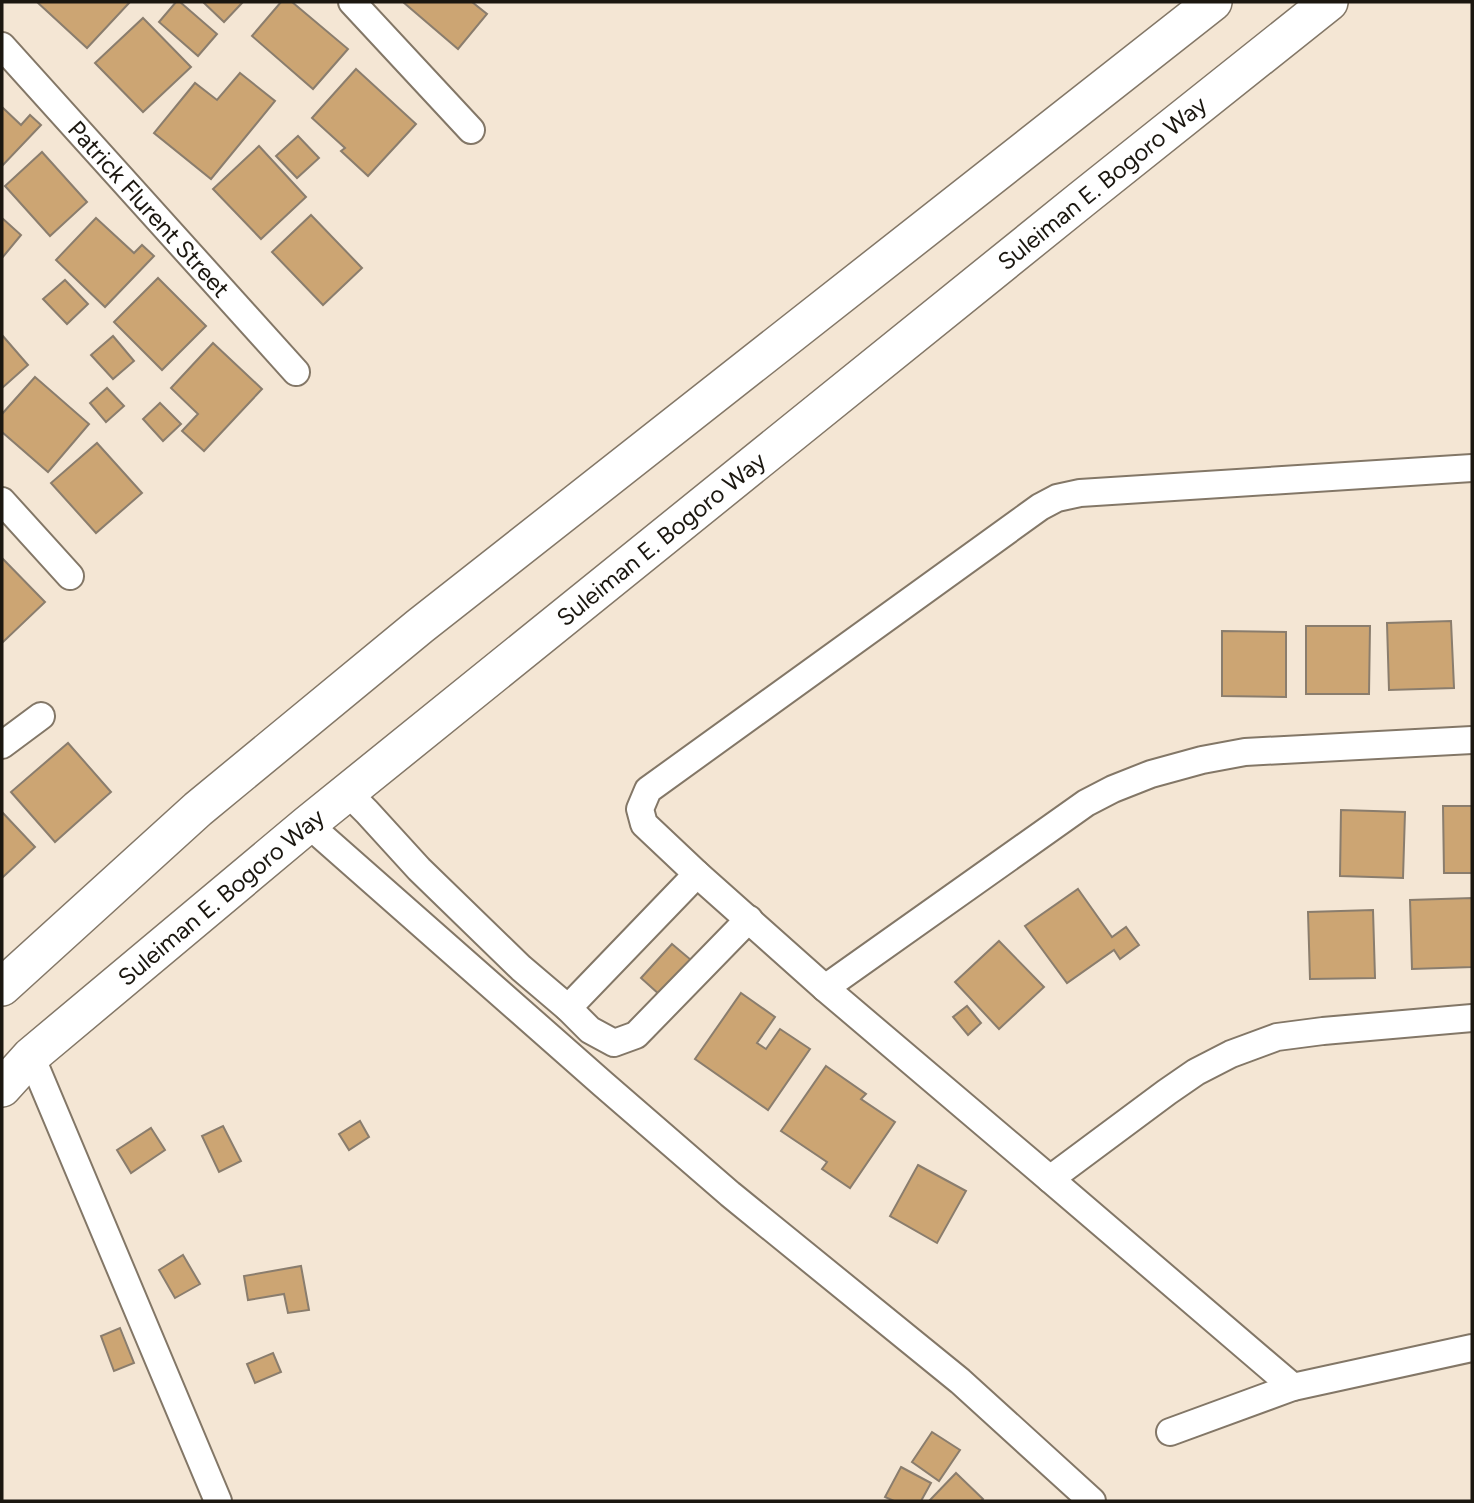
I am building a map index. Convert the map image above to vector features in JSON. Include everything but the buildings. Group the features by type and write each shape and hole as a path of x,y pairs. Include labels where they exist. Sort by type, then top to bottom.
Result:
{"street":[{"path":"352,2 471,130"},
{"path":"2,986 198,809 420,626 1213,2"},
{"name":"Suleiman E. Bogoro Way","path":"2,1088 31,1056 347,792 1329,2"},
{"name":"Patrick Flurent Street","path":"2,46 296,372"},
{"path":"1293,1387 825,988 644,824 640,808 648,790 1040,507 1057,498 1080,493 1472,468"},
{"path":"2,501 70,576"},
{"path":"2,745 41,716"},
{"path":"825,988 1086,803 1151,774 1245,752 1472,740"},
{"path":"347,792 428,878 521,968 590,1030 614,1043 636,1035 749,919"},
{"path":"308,824 730,1194 960,1381 1092,1501"},
{"path":"568,1008 698,874"},
{"path":"1051,1179 1167,1092 1196,1072 1231,1054 1288,1035 1472,1018"},
{"path":"31,1056 218,1501"},
{"path":"1170,1432 1293,1387 1472,1348"}]}
